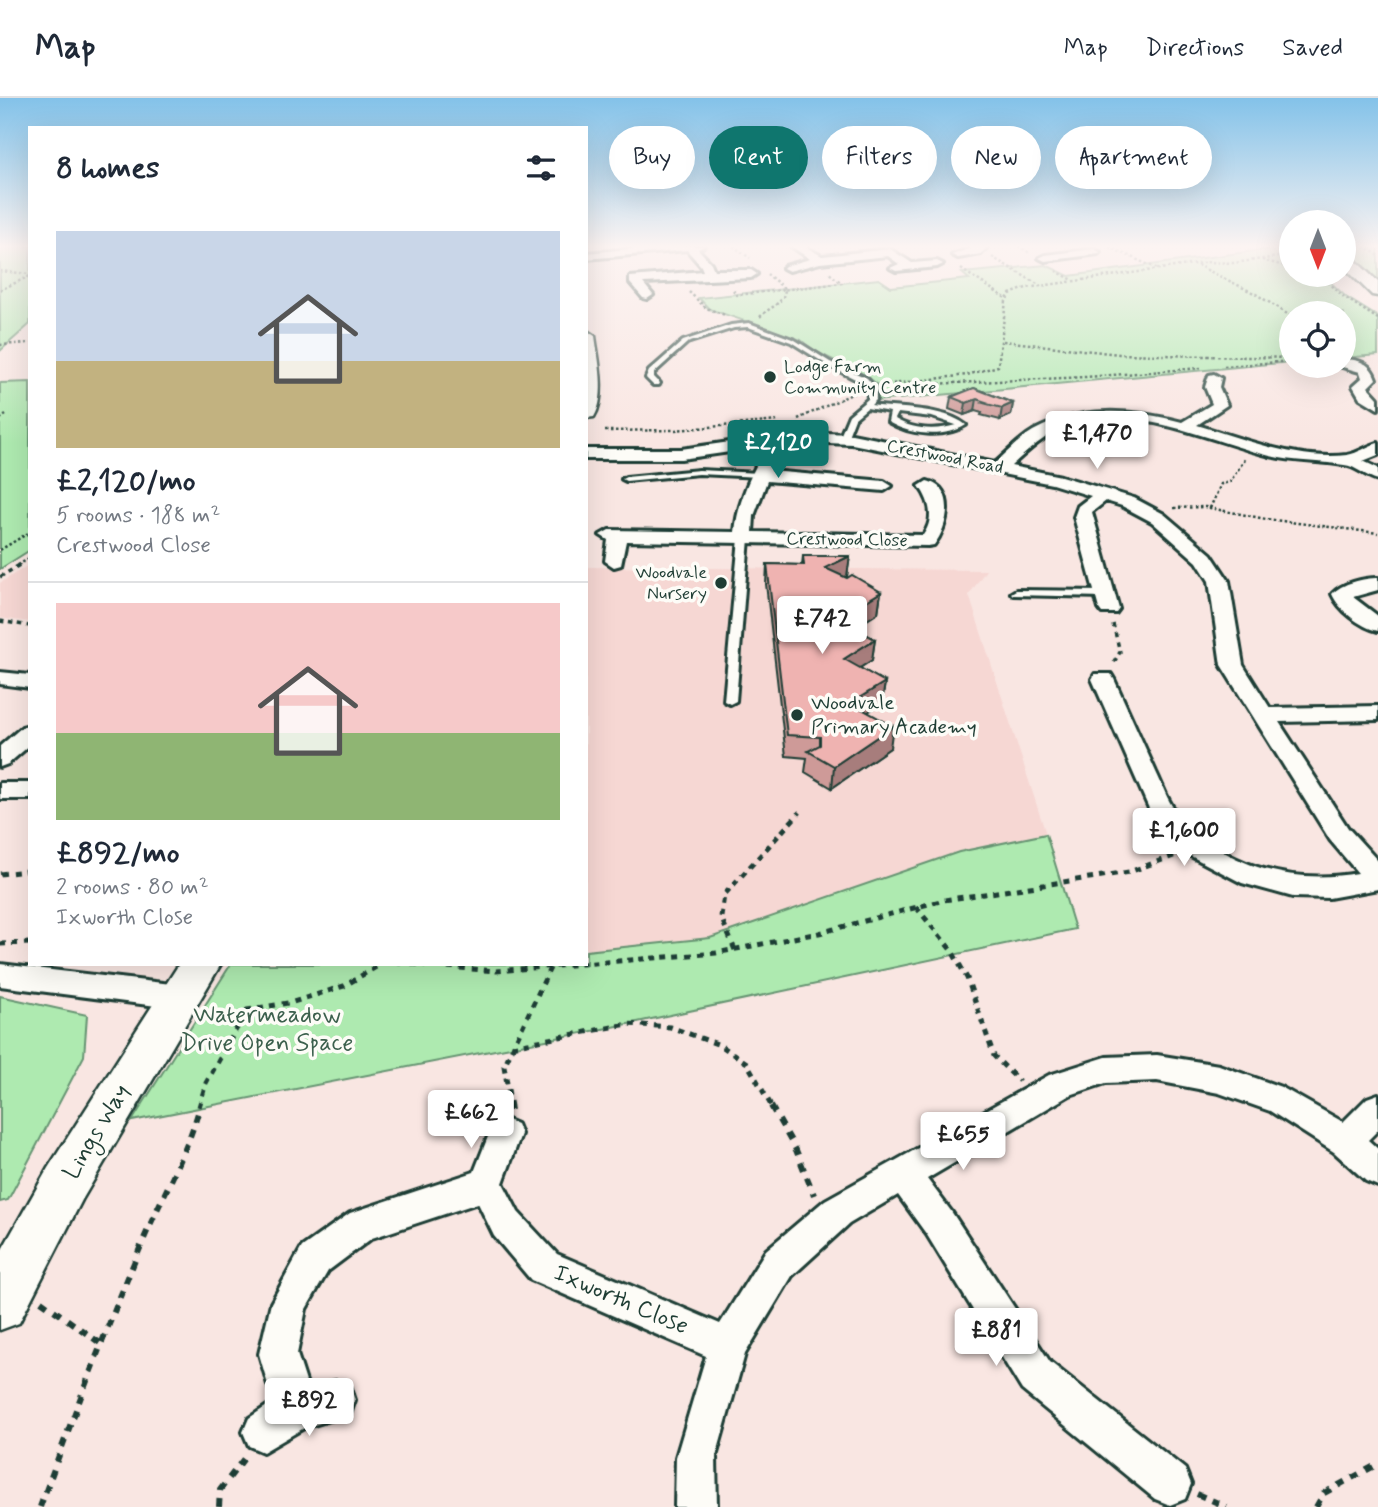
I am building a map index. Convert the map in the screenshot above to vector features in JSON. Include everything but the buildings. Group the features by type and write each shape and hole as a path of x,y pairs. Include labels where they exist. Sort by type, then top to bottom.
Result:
{"street":[{"path":"588,358 588,396"},
{"path":"1356,364 1366,370 1369,379 1360,386 1365,396 1378,404"},
{"path":"1186,425 1220,405 1212,387 1214,378"},
{"path":"1000,467 1020,445 1052,426 1092,416 1125,414 1154,417 1186,425 1252,447 1295,457 1349,460 1378,475"},
{"name":"Crestwood Road","path":"588,454 681,454 799,437 843,439 1000,467 1104,494 1153,516 1204,558 1219,581 1224,604 1225,632 1233,665 1339,834 1378,879"},
{"path":"744,538 746,516 769,456 757,441"},
{"path":"1349,460 1378,448"},
{"path":"760,475 884,486"},
{"name":"Crestwood Close","path":"614,561 613,535 928,541 937,532 940,522 934,492 927,486"},
{"path":"1104,494 1084,510 1083,517 1107,601"},
{"path":"1378,584 1368,584 1342,594 1346,604 1378,625"},
{"path":"4,678 28,661"},
{"path":"4,678 28,682"},
{"path":"1103,679 1163,813 1196,848 1251,876 1293,887 1329,888 1378,879"},
{"path":"1262,715 1378,713"},
{"path":"0,759 28,734"},
{"path":"0,791 28,792"},
{"path":"0,975 190,980"},
{"name":"Lings Way","path":"6,1292 65,1184 190,980"},
{"path":"696,1507 696,1457 728,1346 779,1263 836,1212 1060,1085 1106,1070 1157,1068 1219,1079 1281,1101 1346,1141 1378,1170"},
{"path":"1346,1141 1378,1108"},
{"path":"335,1400 279,1422 278,1354 289,1303 314,1259 362,1225 486,1184 505,1134"},
{"path":"903,1174 939,1223 1035,1377 1170,1485"},
{"name":"Ixworth Close","path":"486,1184 506,1224 544,1267 728,1346"}],"lane":[{"path":"656,383 650,378 651,372 685,342 741,325 759,328 793,341 874,387 872,400 852,417 843,439"},
{"path":"867,406 894,412 946,416 962,425 938,429 905,427 891,420 894,412"},
{"path":"626,479 699,472 760,475"},
{"path":"730,701 744,538"},
{"path":"1016,593 1107,601"}],"path":[{"path":"605,432 687,429 800,418 822,412 844,396 874,387 985,371 998,366 1005,312"},
{"path":"1002,341 1119,354 1279,359"},
{"path":"0,345 28,343"},
{"path":"874,387 1086,377 1279,360"},
{"path":"0,419 6,415"},
{"path":"1210,508 1221,484 1230,482 1252,447"},
{"path":"1153,516 1177,507 1210,508 1378,533"},
{"path":"0,550 28,532"},
{"path":"0,577 28,559"},
{"path":"1103,679 1120,652 1107,601"},
{"path":"0,621 28,626"},
{"path":"735,950 721,917 724,895 800,812"},
{"path":"588,964 735,950 819,933 944,900 1129,872 1196,848"},
{"path":"0,874 28,870"},
{"path":"916,907 952,951 967,978 994,1056 1037,1098"},
{"path":"0,944 28,943"},
{"path":"40,1507 100,1343 154,1214 190,1142 206,1083 247,1010 293,1002 344,986 378,966"},
{"path":"436,966 496,971 571,966"},
{"path":"505,1134 511,1112 504,1066 550,968"},
{"path":"512,1046 628,1024 670,1027 720,1045 747,1063 766,1095 796,1150 824,1222"},
{"path":"6,1292 100,1343"},
{"path":"219,1507 220,1490 279,1422"},
{"path":"1316,1507 1324,1493 1378,1464"}],"shaded area":[{"path":"28,565 28,622 0,618 0,583"},
{"name":"Woodvale Primary Academy","path":"588,567 986,570 969,595 1046,834 959,852 710,938 588,951"}],"green space":[{"path":"0,312 28,312 28,326 0,351"},
{"path":"717,312 1279,312 1279,363 876,401 879,386 801,340"},
{"path":"1356,312 1370,312 1378,317 1378,355 1356,357"},
{"path":"28,382 28,551 0,569 0,383"},
{"name":"Watermeadow Drive Open Space","path":"1046,834 1075,929 628,1024 132,1121 230,966 588,966 588,951 710,938 959,852"},
{"path":"0,996 87,1015 84,1056 8,1200 0,1202"}],"place":[{"name":"Lodge Farm Community Centre","path":"770,377"},
{"name":"Woodvale Nursery","path":"721,583"},
{"name":"Woodvale Primary Academy","path":"797,715"}]}
